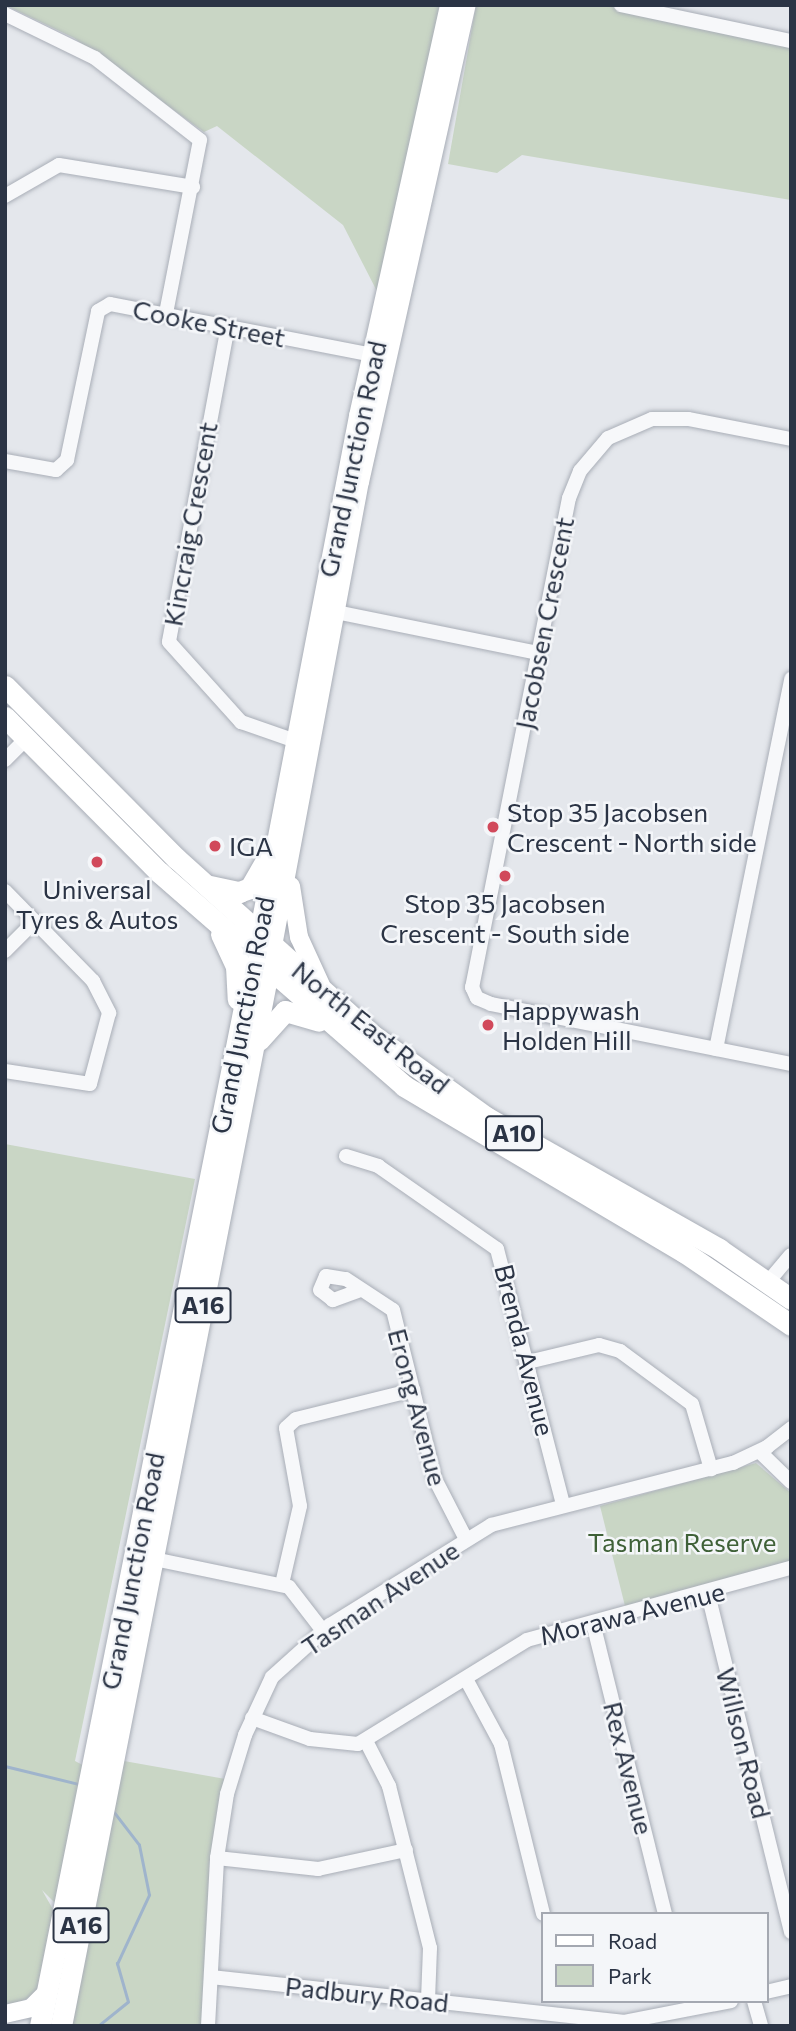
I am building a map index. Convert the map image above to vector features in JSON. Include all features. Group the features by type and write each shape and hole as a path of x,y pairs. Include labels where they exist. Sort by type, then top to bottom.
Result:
{"highway":[{"name":"North East Road","path":"5,686 205,884 324,992 486,1117 791,1298"},
{"path":"23,705 26,739 57,739"},
{"name":"North East Road","path":"5,718 213,919 331,1026 462,1125 732,1282 782,1318"},
{"path":"205,884 234,892 250,888 277,841"},
{"path":"213,919 236,966 245,1047"},
{"name":"Grand Junction Road","path":"61,2026 90,1830 266,939"},
{"path":"245,1047 285,1011 331,1026"},
{"path":"732,1282 768,1282 782,1318"},
{"name":"Grand Junction Road","path":"40,2026 90,1830"}],"main road":[{"name":"Grand Junction Road","path":"447,70 449,5"},
{"name":"Grand Junction Road","path":"380,357 431,186 447,70 467,5"},
{"name":"Grand Junction Road","path":"266,939 289,865 304,743 328,610 407,212 441,101"},
{"path":"407,212 431,186"},
{"name":"Grand Junction Road","path":"266,939 277,841 304,743"},
{"path":"289,865 299,937 324,992"},
{"path":"5,2014 31,2008 48,1991"},
{"path":"5,2024 16,2026"}],"street":[{"path":"621,5 652,9 791,41"},
{"path":"5,14 95,58 191,127 200,140 193,187 166,314"},
{"path":"5,196 59,165 193,187"},
{"name":"Cooke Street","path":"5,461 56,470 67,460 98,311 110,303 380,357"},
{"name":"Kincraig Crescent","path":"228,326 169,642 242,722 304,743"},
{"name":"Jacobsen Crescent","path":"716,1049 482,1001 472,987 473,972 569,498 599,446 620,430 670,417 791,439"},
{"path":"328,610 538,653"},
{"path":"791,679 716,1049 791,1064"},
{"path":"5,760 26,739"},
{"path":"5,891 100,989 108,1024 90,1084 5,1071"},
{"path":"5,951 35,921"},
{"name":"Brenda Avenue","path":"346,1156 377,1166 490,1240 503,1258 563,1504"},
{"path":"768,1282 791,1255"},
{"name":"Erong Avenue","path":"358,1291 393,1310 439,1492 466,1539"},
{"path":"528,1362 599,1345 620,1351 692,1404 711,1469"},
{"path":"282,1584 300,1506 286,1428 296,1419 413,1390"},
{"name":"Tasman Avenue","path":"208,2026 217,1858 237,1756 272,1677 323,1631 466,1539 507,1518 711,1469 760,1452 791,1428"},
{"path":"760,1452 791,1482"},
{"path":"144,1557 282,1584 296,1592 323,1631"},
{"name":"Morawa Avenue","path":"366,1741 527,1640 708,1594 791,1568"},
{"name":"Willson Road","path":"708,1594 791,1933"},
{"name":"Rex Avenue","path":"593,1623 665,1912"},
{"path":"466,1679 501,1744 543,1912"},
{"path":"252,1718 310,1739 366,1741 385,1773 430,1948 428,2001"},
{"path":"217,1858 318,1869 406,1850"},
{"name":"Padbury Road","path":"211,1977 428,2001 544,2007 623,2024 688,2007 717,2003"},
{"path":"768,1992 791,1986"},
{"path":"755,2003 761,2026"}],"green space":[{"path":"5,5 443,5 382,301 343,225 217,126 204,132 74,38"},
{"path":"476,5 603,5 791,48 791,200 522,155 497,173 448,164"},
{"path":"5,1144 195,1179 75,1761 92,1770 64,1912 42,1890 55,1913 39,1993 5,2009"},
{"name":"Tasman Reserve","path":"756,1463 791,1493 791,1563 627,1614 600,1506"},
{"path":"124,1761 231,1780 204,2026 70,2026"}],"waterway":[{"path":"5,1766 79,1784"},
{"path":"98,2026 128,2002 117,1964 149,1895 139,1845 112,1810"}],"place":[{"name":"Stop 35 Jacobsen Crescent - North side","path":"493,827"},
{"name":"IGA","path":"215,846"},
{"name":"Universal Tyres & Autos","path":"97,862"},
{"name":"Stop 35 Jacobsen Crescent - South side","path":"505,876"},
{"name":"Happywash Holden Hill","path":"488,1025"}]}
